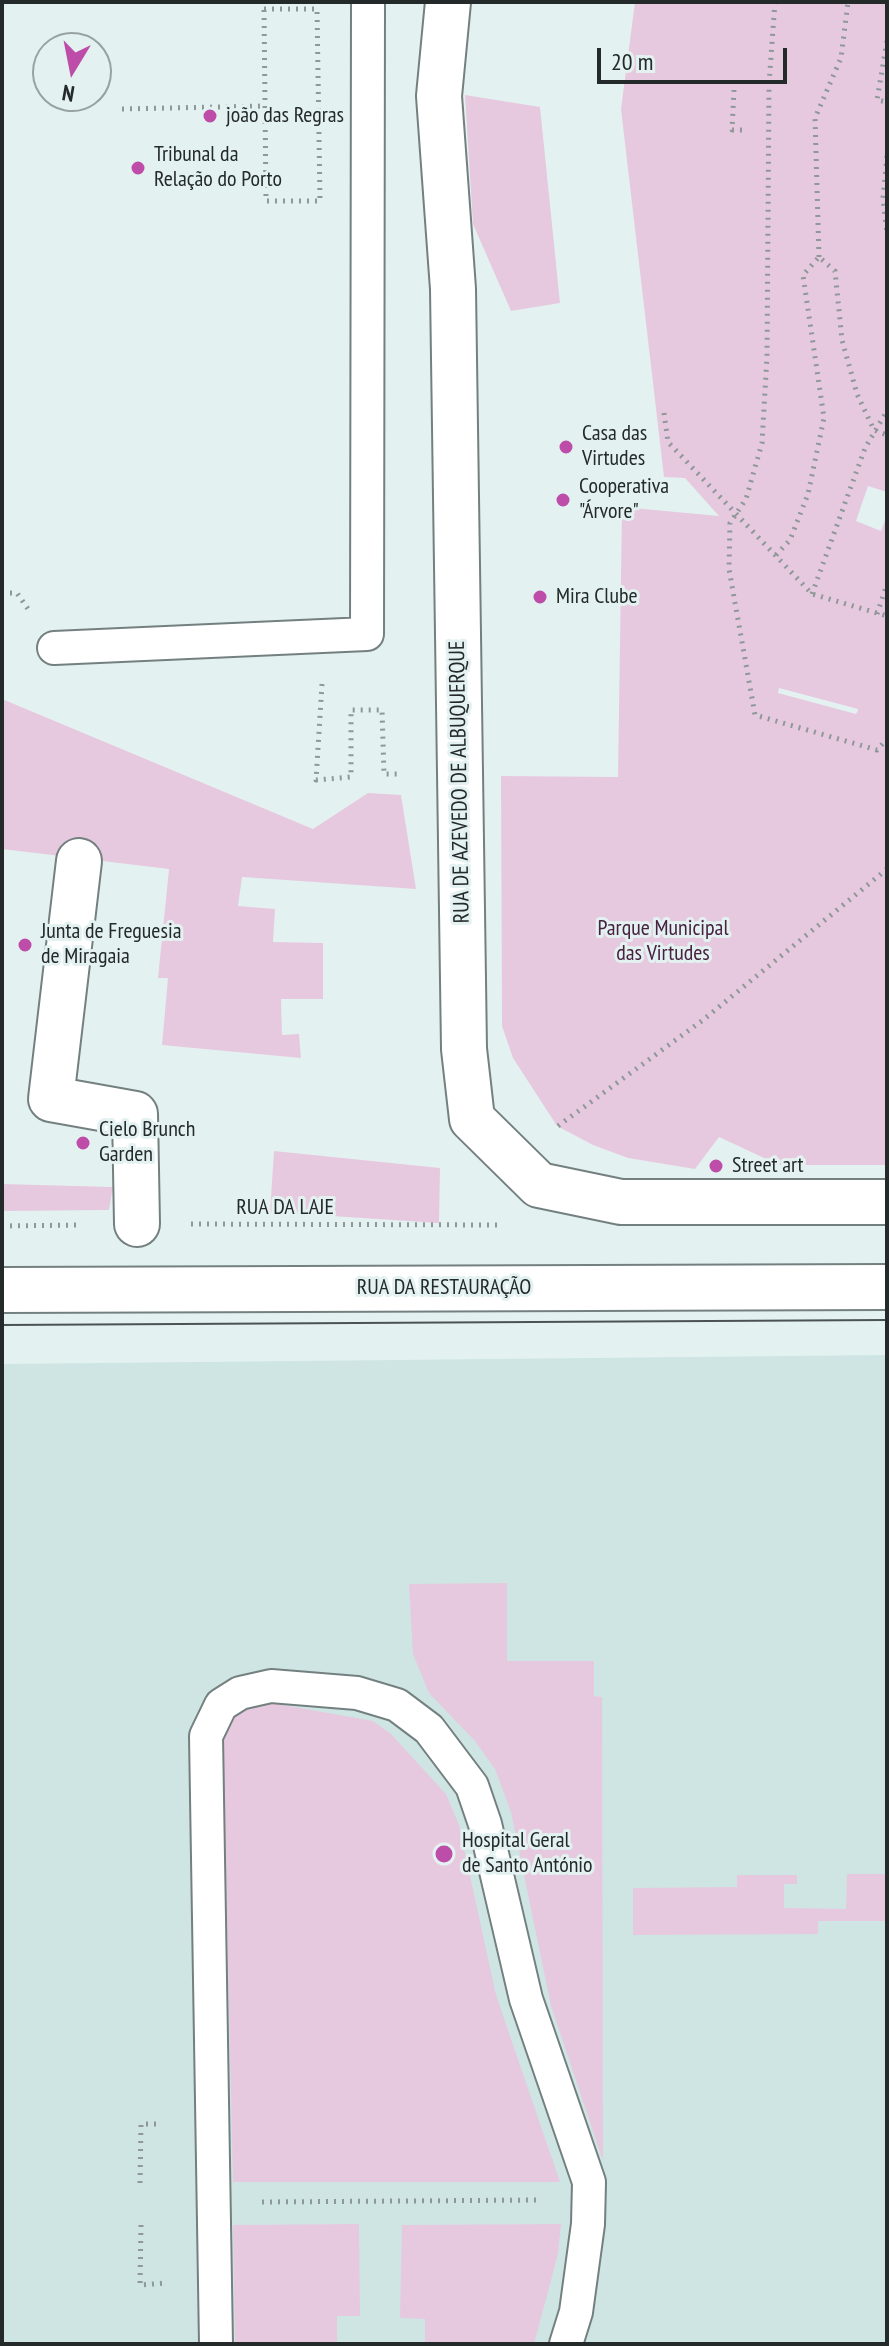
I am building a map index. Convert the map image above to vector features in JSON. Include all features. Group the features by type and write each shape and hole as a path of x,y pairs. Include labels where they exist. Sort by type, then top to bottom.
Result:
{"street":[{"name":"RUA DE AZEVEDO DE ALBUQUERQUE","path":"448,2 439,96 453,289 464,1049 472,1119 539,1185 621,1202 887,1202"},
{"path":"79,861 51,1099 135,1114 137,1224"},
{"name":"RUA DA RESTAURAÇÃO","path":"2,1290 887,1287"}],"lane":[{"path":"54,648 367,634 368,2"},
{"path":"216,2344 206,1736 221,1705 240,1693 271,1686 357,1693 397,1705 429,1729 472,1786 485,1824 526,1999 589,2182 576,2312 566,2344"}],"path":[{"path":"775,2 769,84 767,356 762,443 746,499 730,523 729,569 755,715 877,750 887,739"},
{"path":"776,555 790,540 808,494 824,418 803,275 819,257 815,118 841,58 848,2"},
{"path":"317,9 264,9 266,201 320,201"},
{"path":"887,41 877,100 887,102"},
{"path":"734,90 732,130 742,130"},
{"path":"122,109 265,106"},
{"path":"887,156 883,198 887,234"},
{"path":"819,257 835,271 842,340 857,394 874,430 887,435"},
{"path":"812,594 874,430 887,411"},
{"path":"664,413 668,442 812,594 887,616"},
{"path":"877,614 887,584"},
{"path":"2,593 17,593"},
{"path":"322,719 316,780 351,777 351,710 382,710 384,774 402,774"},
{"path":"557,1126 703,1020 887,869"},
{"name":"RUA DA LAJE","path":"2,1226 504,1225"},
{"path":"215,2202 589,2200"}],"shaded area":[{"name":"Hospital Geral de Santo António","path":"887,1355 887,2344 2,2344 2,1364"}],"green space":[{"name":"Parque Municipal das Virtudes","path":"635,2 887,2 887,492 868,486 856,521 881,531 887,515 887,1165 779,1165 719,1137 695,1169 628,1158 593,1145 557,1126 513,1058 502,1026 501,776 618,777 622,507 719,516 685,478 664,477 621,109","holes":["779,688 858,709 856,714 778,693"]},
{"path":"465,95 540,107 560,303 511,311 473,224"},
{"path":"2,699 313,829 368,793 401,795 416,889 242,877 238,906 275,909 273,942 323,943 323,999 281,999 282,1035 299,1034 301,1058 162,1045 168,978 158,978 169,869 2,849"},
{"path":"274,1151 440,1168 439,1223 270,1212"},
{"path":"2,1184 113,1187 109,1210 2,1211"},
{"path":"507,1583 507,1661 594,1661 594,1696 602,1697 603,2161 551,2006 511,1812 495,1769 475,1741 429,1693 413,1654 409,1584"},
{"path":"272,1703 373,1721 390,1733 446,1794 459,1825 496,1995 560,2182 233,2182 223,1743 229,1722 239,1711"},
{"path":"847,1874 887,1874 887,1921 818,1921 818,1934 633,1935 633,1888 737,1887 737,1875 797,1875 797,1884 784,1884 784,1908 846,1909"},
{"path":"359,2224 360,2316 337,2316 337,2344 235,2344 233,2225"},
{"path":"561,2224 558,2254 534,2344 425,2344 425,2319 400,2318 402,2225"}],"tram line":[{"path":"2,1325 887,1320"}],"place":[{"name":"joão das Regras","path":"210,116"},
{"name":"Tribunal da Relação do Porto","path":"138,168"},
{"name":"Casa das Virtudes","path":"566,447"},
{"name":"Cooperativa \"Árvore\"","path":"563,500"},
{"name":"Mira Clube","path":"540,597"},
{"name":"Junta de Freguesia de Miragaia","path":"25,945"},
{"name":"Cielo Brunch Garden","path":"83,1143"},
{"name":"Street art","path":"716,1166"},
{"name":"Hospital Geral de Santo António","path":"444,1854"}]}
